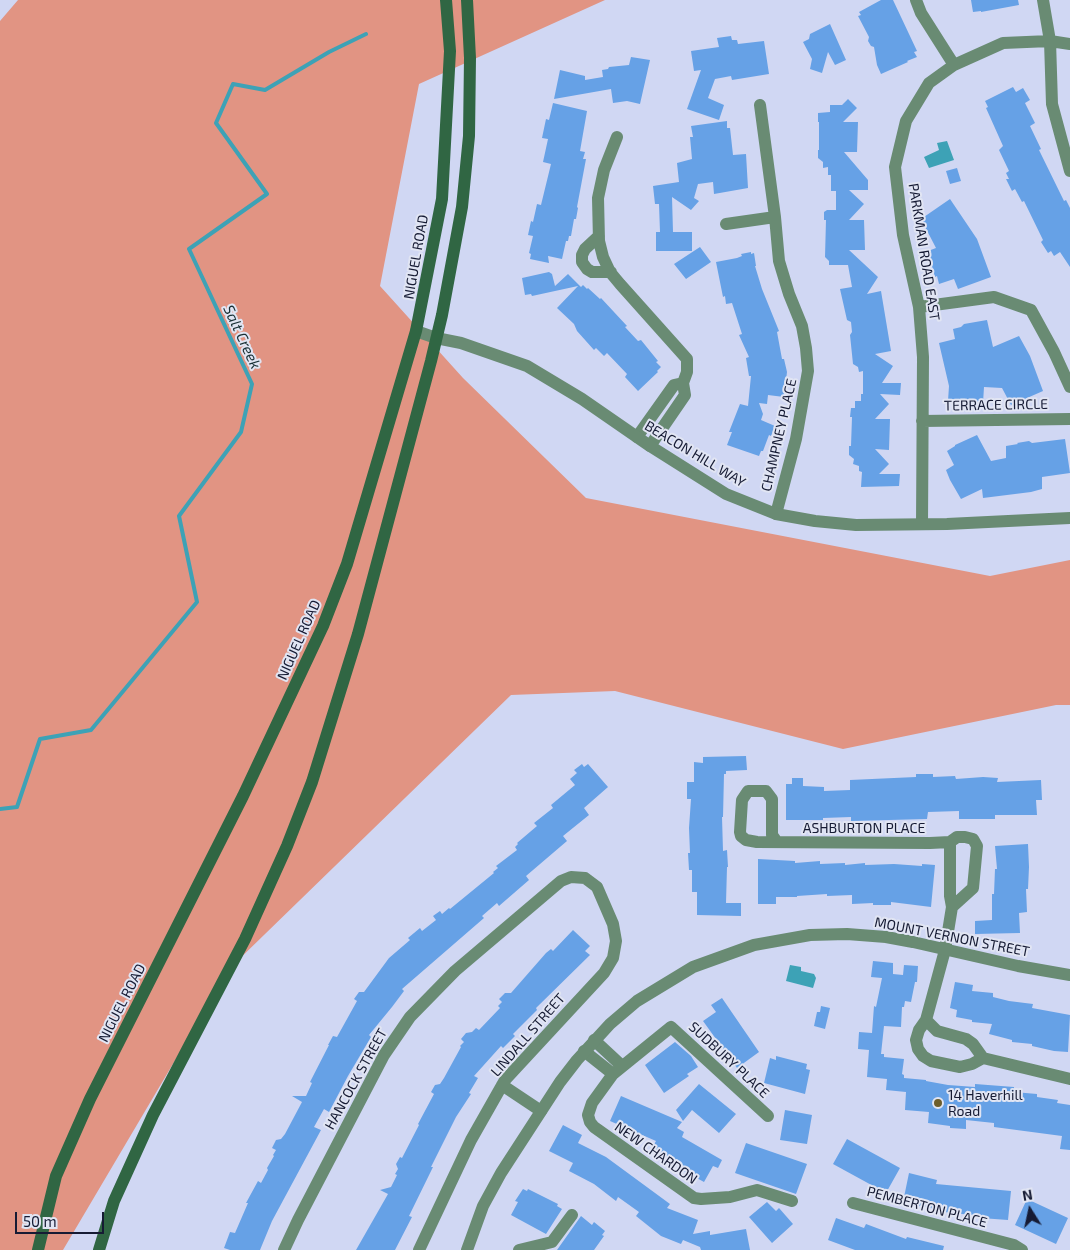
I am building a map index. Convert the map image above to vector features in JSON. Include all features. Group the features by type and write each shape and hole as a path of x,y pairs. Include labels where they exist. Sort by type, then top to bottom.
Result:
{"main road":[{"name":"NIGUEL ROAD","path":"38,1250 56,1176 90,1099 243,796 323,626 347,564 416,331 442,199 450,51 446,0"},
{"path":"99,1250 114,1201 146,1132 245,939 287,846 312,782 358,634 436,338 462,207 468,145 470,58 467,0"}],"street":[{"path":"916,0 921,13 954,65"},
{"path":"1042,0 1050,41 1052,104 1070,171"},
{"name":"PARKMAN ROAD EAST","path":"922,524 923,357 919,307 903,235 896,167 906,121 929,83 954,65 1003,42 1050,41 1070,44"},
{"name":"CHAMPNEY PLACE","path":"760,105 780,262 789,294 802,326 808,371 796,439 776,514"},
{"path":"617,137 604,170 598,198 599,236 603,257 610,272 687,359 687,372 684,382 685,395 650,446"},
{"path":"726,224 775,217"},
{"path":"599,236 585,249 582,255 582,262 592,272 610,272"},
{"path":"919,307 994,296 1031,310 1054,352 1070,387"},
{"name":"BEACON HILL WAY","path":"416,331 460,343 527,366 582,399 650,446 726,494 776,514 815,521 856,525 1070,518"},
{"path":"637,437 674,385 684,382"},
{"name":"TERRACE CIRCLE","path":"922,421 1070,419"},
{"name":"ASHBURTON PLACE","path":"777,842 772,835 772,799 766,791 748,791 742,800 740,832 741,836 746,840 757,842 777,842 950,842 957,838 973,839 977,846 973,888 952,906"},
{"path":"950,842 950,896 952,906 945,950 926,1020 919,1030 916,1040 918,1049 923,1056 931,1061 960,1067 972,1064 983,1058"},
{"name":"LINDALL STREET","path":"419,1250 471,1140 502,1085 519,1063 604,972 613,958 616,941 613,924 598,887 590,880 581,876"},
{"name":"HANCOCK STREET","path":"284,1250 384,1055 410,1017 448,978 561,881 570,877 581,876"},
{"name":"MOUNT VERNON STREET","path":"467,1250 476,1223 510,1156 560,1082 584,1051 637,1000 677,976 719,956 754,944 810,935 847,934 886,937 1018,966 1070,975"},
{"path":"926,1020 937,1031 966,1039 973,1044 983,1058 1070,1079"},
{"name":"SUDBURY PLACE","path":"618,1070 672,1027 768,1116"},
{"path":"594,1040 618,1070"},
{"path":"584,1051 618,1070"},
{"name":"NEW CHARDON","path":"618,1070 589,1109 590,1122 601,1132 694,1198 730,1197 757,1190 792,1201"},
{"path":"502,1085 541,1111"},
{"name":"PEMBERTON PLACE","path":"853,1203 1014,1245 1022,1250"},
{"path":"519,1250 552,1242 572,1215"}],"shaded area":[{"path":"18,0 605,0 419,84 380,286 463,378 586,498 990,576 1070,560 1070,705 1056,705 843,749 615,691 511,695 229,969 63,1250 0,1250 0,21"}],"water":[{"path":"947,141 954,160 929,168 924,157 939,150 937,143"},
{"path":"790,965 801,967 801,971 814,974 816,978 813,988 786,981"}],"building":[{"path":"881,0 893,0 917,51 914,52 917,57 881,74 877,65 874,47 868,41 869,37 858,16 861,15 859,12"},
{"path":"971,0 1018,0 1019,5 973,12"},
{"path":"830,24 846,60 835,65 828,52 822,73 810,69 812,59 803,42 809,39 810,34"},
{"path":"731,36 732,40 737,40 738,44 764,41 769,74 732,80 731,76 715,79 708,98 724,105 719,120 687,109 701,70 694,71 691,51 719,47 717,38"},
{"path":"631,57 650,60 640,104 627,101 613,103 611,89 554,99 560,70 585,76 585,80 603,77 602,70 609,67 629,65"},
{"path":"1013,87 1016,92 1023,88 1030,100 1025,103 1035,123 1030,126 1041,149 1039,150 1064,201 1066,200 1070,208 1070,267 1060,252 1054,256 1051,251 1048,253 1041,242 1043,240 1024,201 1022,202 1015,189 1012,191 1006,179 1009,179 1006,173 1009,171 999,150 1003,146 986,108 988,107 985,101"},
{"path":"848,99 857,108 843,122 858,122 857,152 844,152 868,180 868,190 849,190 864,204 849,220 864,220 865,250 849,250 878,277 867,294 881,291 891,351 875,354 893,366 882,383 901,383 900,395 880,394 889,404 875,419 890,419 889,450 875,449 889,464 879,474 900,474 899,486 861,487 862,472 859,471 859,466 853,464 854,459 849,455 849,446 851,446 851,408 855,408 855,401 861,401 861,394 863,394 863,371 859,372 858,367 853,364 850,335 852,332 851,322 847,320 840,289 852,287 848,265 829,265 829,261 825,257 826,220 824,220 824,212 836,210 836,191 831,191 831,175 828,175 828,167 823,168 823,162 818,158 818,113 830,112 830,105 842,105"},
{"path":"553,103 587,111 580,151 585,152 583,159 586,159 576,219 574,219 571,236 566,241 562,259 548,256 549,263 530,259 531,254 529,253 533,236 528,235 537,204 541,205 551,164 543,162 548,139 542,138 546,119 549,120"},
{"path":"727,121 727,128 730,128 733,155 746,154 748,188 714,194 713,182 698,184 694,198 699,201 691,210 672,197 673,232 692,232 692,251 656,251 656,232 660,232 659,204 655,204 653,186 679,182 677,163 692,159 690,137 693,137 691,126"},
{"path":"957,168 961,181 950,184 946,171"},
{"path":"950,199 977,239 991,277 958,289 954,279 939,284 937,276 935,277 928,251 936,248 921,219"},
{"path":"700,247 711,262 686,279 674,264"},
{"path":"751,252 751,254 754,253 755,266 762,289 779,331 777,332 782,359 784,359 787,372 784,397 768,395 767,404 759,403 763,414 761,420 775,426 759,456 727,445 732,432 729,432 740,404 748,406 751,376 749,376 746,358 749,357 739,335 742,334 732,303 726,304 725,296 723,297 716,262 737,258 742,256 741,254"},
{"path":"549,272 552,274 555,286 568,274 581,287 583,285 601,298 627,326 625,327 638,341 641,340 658,361 656,362 661,367 658,372 638,391 625,377 627,374 607,353 604,356 596,348 594,350 577,331 574,324 557,308 578,286 532,296 531,294 525,295 522,278"},
{"path":"987,320 993,347 1019,336 1030,356 1043,391 1011,405 1002,388 984,387 983,403 957,404 957,402 948,401 949,386 939,343 955,339 953,329 964,324"},
{"path":"977,435 991,461 1006,458 1006,446 1029,441 1032,443 1065,439 1070,473 1042,477 1042,489 1031,492 983,498 982,489 961,499 946,470 954,465 947,451 955,445"},
{"path":"746,756 747,770 726,771 726,774 724,774 722,817 723,851 727,850 728,867 726,903 741,903 741,916 697,915 697,892 692,892 692,870 689,870 691,799 687,799 687,782 694,782 694,762 703,763 703,757"},
{"path":"582,764 584,767 588,764 608,787 584,808 589,815 563,836 567,841 526,876 529,880 499,906 497,903 482,916 484,918 402,989 404,991 369,1035 371,1037 329,1112 324,1109 314,1127 321,1130 272,1221 260,1250 230,1250 224,1248 230,1232 235,1233 248,1203 246,1203 258,1181 261,1183 268,1170 267,1168 276,1150 272,1148 276,1140 281,1139 285,1134 302,1102 292,1096 306,1096 312,1083 310,1082 328,1045 333,1036 337,1037 357,1001 354,999 359,992 364,992 389,958 410,940 408,938 420,928 422,931 436,920 433,916 440,911 442,914 450,909 494,873 498,868 496,866 517,850 515,847 517,843 537,826 534,823 553,808 551,805 575,785 570,779 577,773 574,770"},
{"path":"916,774 933,774 933,777 955,776 956,779 998,778 997,782 1041,780 1042,800 1036,800 1037,815 995,815 995,819 959,819 959,811 928,812 927,819 851,821 851,817 823,818 823,820 786,820 786,784 792,784 792,778 803,778 803,786 824,787 824,791 850,790 850,780 916,777"},
{"path":"1028,844 1027,912 1019,913 1020,933 975,934 975,921 992,920 992,894 994,894 995,869 997,869 995,846"},
{"path":"758,859 795,861 795,863 820,861 820,864 845,863 845,865 865,863 865,865 935,865 931,907 891,902 891,905 873,905 873,903 852,904 852,895 827,896 827,894 776,897 776,904 758,904"},
{"path":"573,930 590,946 585,951 590,955 536,1008 537,1010 513,1034 515,1036 503,1048 501,1046 474,1076 478,1078 469,1093 471,1094 456,1117 431,1167 433,1167 409,1216 412,1217 395,1250 356,1250 388,1194 380,1190 391,1187 397,1175 395,1174 398,1169 396,1164 400,1157 402,1158 419,1125 434,1094 431,1092 435,1085 440,1084 444,1078 460,1046 464,1042 461,1039 466,1033 472,1032 476,1028 479,1030 500,1008 498,1006 502,1002 499,999 505,993 511,993 546,953 551,949 553,951"},
{"path":"873,961 893,963 893,974 903,975 904,965 918,966 917,982 915,982 911,1002 905,1001 904,1007 902,1007 901,1027 884,1026 881,1054 884,1054 884,1057 904,1059 902,1074 904,1078 948,1085 975,1087 975,1084 1014,1087 1014,1092 1037,1094 1037,1097 1058,1100 1057,1103 1070,1105 1070,1150 1060,1149 1062,1136 994,1127 994,1123 966,1120 966,1129 950,1128 950,1126 928,1123 929,1112 905,1110 906,1092 886,1090 887,1079 867,1077 869,1050 858,1049 859,1032 872,1033 874,1006 876,1007 882,978 871,977"},
{"path":"955,982 973,985 972,991 993,993 993,997 1033,1004 1032,1008 1070,1015 1068,1052 1054,1051 1032,1046 1032,1044 1012,1042 1012,1040 989,1034 992,1024 972,1022 972,1020 956,1017 957,1010 950,1008"},
{"path":"722,998 759,1052 737,1068 703,1021 716,1012 711,1005"},
{"path":"821,1006 830,1008 825,1029 814,1026 817,1012 820,1012"},
{"path":"675,1042 691,1056 698,1067 687,1074 689,1076 664,1093 645,1065"},
{"path":"776,1056 807,1064 806,1069 810,1070 805,1094 764,1083 770,1058 776,1060"},
{"path":"699,1084 736,1114 719,1133 692,1110 683,1121 676,1110"},
{"path":"621,1096 682,1122 677,1128 684,1132 682,1137 722,1160 718,1168 713,1166 704,1182 684,1171 686,1167 652,1148 656,1141 610,1121"},
{"path":"785,1110 812,1115 807,1144 780,1140"},
{"path":"563,1125 582,1135 578,1143 606,1157 670,1204 667,1208 698,1220 693,1234 710,1231 710,1235 746,1229 750,1250 701,1250 700,1247 683,1240 681,1244 661,1236 636,1216 639,1212 618,1197 616,1201 594,1184 569,1171 573,1163 549,1151"},
{"path":"847,1139 900,1168 886,1193 833,1164"},
{"path":"746,1143 807,1164 796,1194 735,1173"},
{"path":"909,1173 937,1180 936,1184 1011,1191 1008,1220 944,1212 903,1202"},
{"path":"523,1189 527,1191 528,1189 558,1204 557,1206 562,1209 546,1234 511,1215 518,1202 515,1201"},
{"path":"1027,1199 1068,1218 1056,1244 1015,1225"},
{"path":"767,1202 776,1211 779,1208 793,1224 772,1243 749,1217"},
{"path":"581,1216 592,1225 594,1222 605,1231 602,1235 604,1236 594,1250 557,1250"},
{"path":"836,1218 864,1228 866,1224 906,1239 907,1237 944,1246 943,1250 855,1250 828,1240"}],"waterway":[{"name":"Salt Creek","path":"0,809 17,807 40,739 91,730 197,602 179,516 241,432 252,384 189,249 267,194 216,123 233,84 265,90 329,52 366,34"}],"place":[{"name":"14 Haverhill Road","path":"938,1103"}]}
